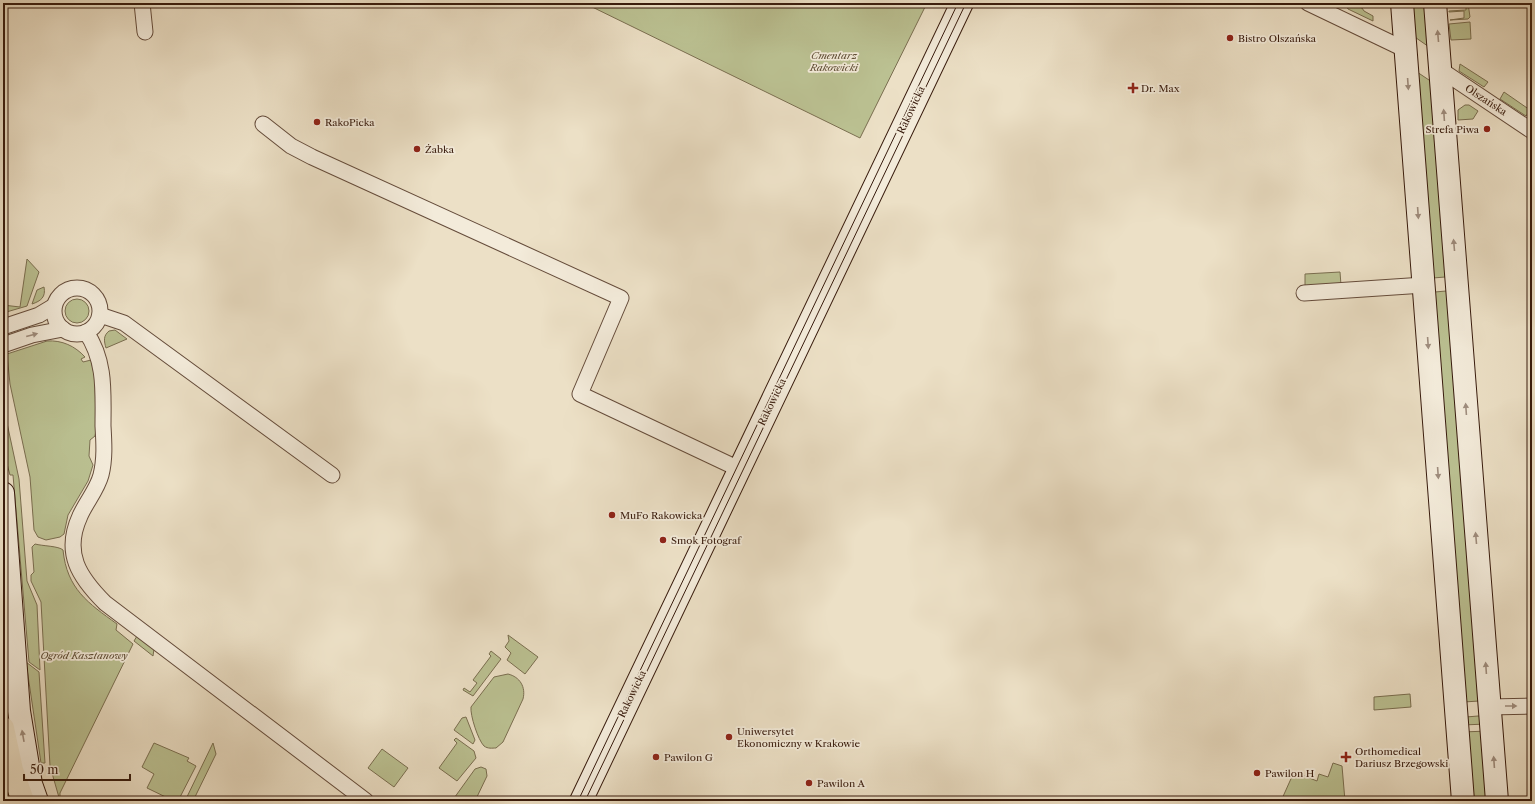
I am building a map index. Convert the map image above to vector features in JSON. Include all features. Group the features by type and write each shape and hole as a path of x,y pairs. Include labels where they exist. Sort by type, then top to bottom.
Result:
{"main road":[{"path":"3,728 12,770 23,801"}],"street":[{"path":"142,3 145,32"},
{"name":"Rakowicka","path":"581,801 962,3"},
{"path":"1308,3 1406,50 1440,70"},
{"path":"1402,3 1463,801"},
{"path":"1435,3 1497,801"},
{"name":"Olszańska","path":"1440,70 1532,131"},
{"path":"263,124 291,146 312,157 621,298 580,394 740,469"},
{"path":"1304,293 1457,284"},
{"path":"75,288 81,288 92,293 96,298 99,303 100,315 95,326 86,332 74,334 63,329 55,319 54,306 59,296 64,292 75,288"},
{"path":"3,327 39,315 54,306"},
{"path":"100,315 124,323 332,475"},
{"path":"3,345 32,335 63,329"},
{"path":"86,332 98,354 103,377 104,449 101,476 80,516 74,537 75,560 82,577 105,603 366,801"},
{"path":"3,493 19,711 31,784 37,801"},
{"path":"1456,710 1489,707 1532,706"}],"green space":[{"name":"Cmentarz Rakowicki","path":"584,3 927,3 860,138"},
{"path":"1349,3 1362,8 1364,11 1373,16 1373,21 1348,9 1347,7"},
{"path":"1406,3 1431,3 1432,49 1409,33"},
{"path":"1466,3 1468,3 1470,17 1468,19 1450,20 1464,18 1464,11 1449,11 1466,10"},
{"path":"1470,22 1471,39 1451,40 1449,24"},
{"path":"1460,64 1488,82 1484,87 1459,71"},
{"path":"1414,70 1438,86 1445,277 1433,278"},
{"path":"1504,92 1530,110 1526,116 1500,99"},
{"path":"1465,105 1469,105 1478,111 1473,119 1458,120 1458,110"},
{"path":"27,259 39,272 27,306 3,313 3,305 20,307"},
{"path":"1340,272 1341,285 1310,287 1305,285 1305,274"},
{"path":"44,287 42,298 32,304 37,290"},
{"path":"1435,292 1449,292 1479,701 1464,702"},
{"path":"77,299 86,302 89,311 86,320 77,323 68,320 65,311 68,302"},
{"path":"115,330 127,339 106,348 104,341 106,335 109,331"},
{"path":"47,341 68,344 85,357 81,359 83,362 91,360 95,378 96,430 95,436 90,440 89,456 93,465 88,481 68,515 64,534 60,537 46,540 38,537 34,530 30,477 10,384 7,354"},
{"path":"7,423 19,479 27,581 37,605 40,670 29,662 13,475 10,475 3,449 3,425"},
{"name":"Ogród Kasztanowy","path":"35,544 63,550 65,564 74,585 88,602 117,624 116,630 133,644 60,793 60,801 50,766 41,602 31,581 31,575 34,572 32,547"},
{"path":"508,635 538,657 525,674 507,660 511,653 505,647 509,641"},
{"path":"137,636 154,649 153,656 134,641"},
{"path":"491,651 501,659 473,696 463,690 464,688 470,692 477,683 473,680 491,656 489,654"},
{"path":"26,662 39,672 45,763 41,763"},
{"path":"508,674 516,677 521,683 524,690 523,699 503,742 496,748 487,748 482,743 477,733 471,707 494,677"},
{"path":"1410,694 1411,707 1374,710 1374,697"},
{"path":"1480,716 1487,724 1462,725 1466,717"},
{"path":"466,717 475,740 473,744 454,730 462,718"},
{"path":"1488,731 1493,801 1467,801 1462,732"},
{"path":"456,738 474,751 476,758 457,781 439,768 457,743 454,740"},
{"path":"154,743 189,758 187,761 196,766 178,801 174,801 147,788 154,774 142,767"},
{"path":"213,743 216,754 193,801 185,801"},
{"path":"382,749 408,768 394,787 368,768"},
{"path":"1333,763 1342,766 1345,801 1281,801 1294,772 1317,781 1319,774 1328,777"},
{"path":"481,767 486,769 487,776 475,801 452,801 475,769"}],"tram line":[{"path":"578,801 958,3"},
{"path":"585,801 966,3"}],"place":[{"name":"Bistro Olszańska","path":"1230,38"},
{"name":"Dr. Max","path":"1133,88"},
{"name":"RakoPicka","path":"317,122"},
{"name":"Strefa Piwa","path":"1487,129"},
{"name":"Żabka","path":"417,149"},
{"name":"MuFo Rakowicka","path":"612,515"},
{"name":"Smok Fotograf","path":"663,540"},
{"name":"Uniwersytet Ekonomiczny w Krakowie","path":"729,737"},
{"name":"Pawilon G","path":"656,757"},
{"name":"Orthomedical Dariusz Brzegowski","path":"1346,757"},
{"name":"Pawilon H","path":"1257,773"},
{"name":"Pawilon A","path":"809,783"}]}
